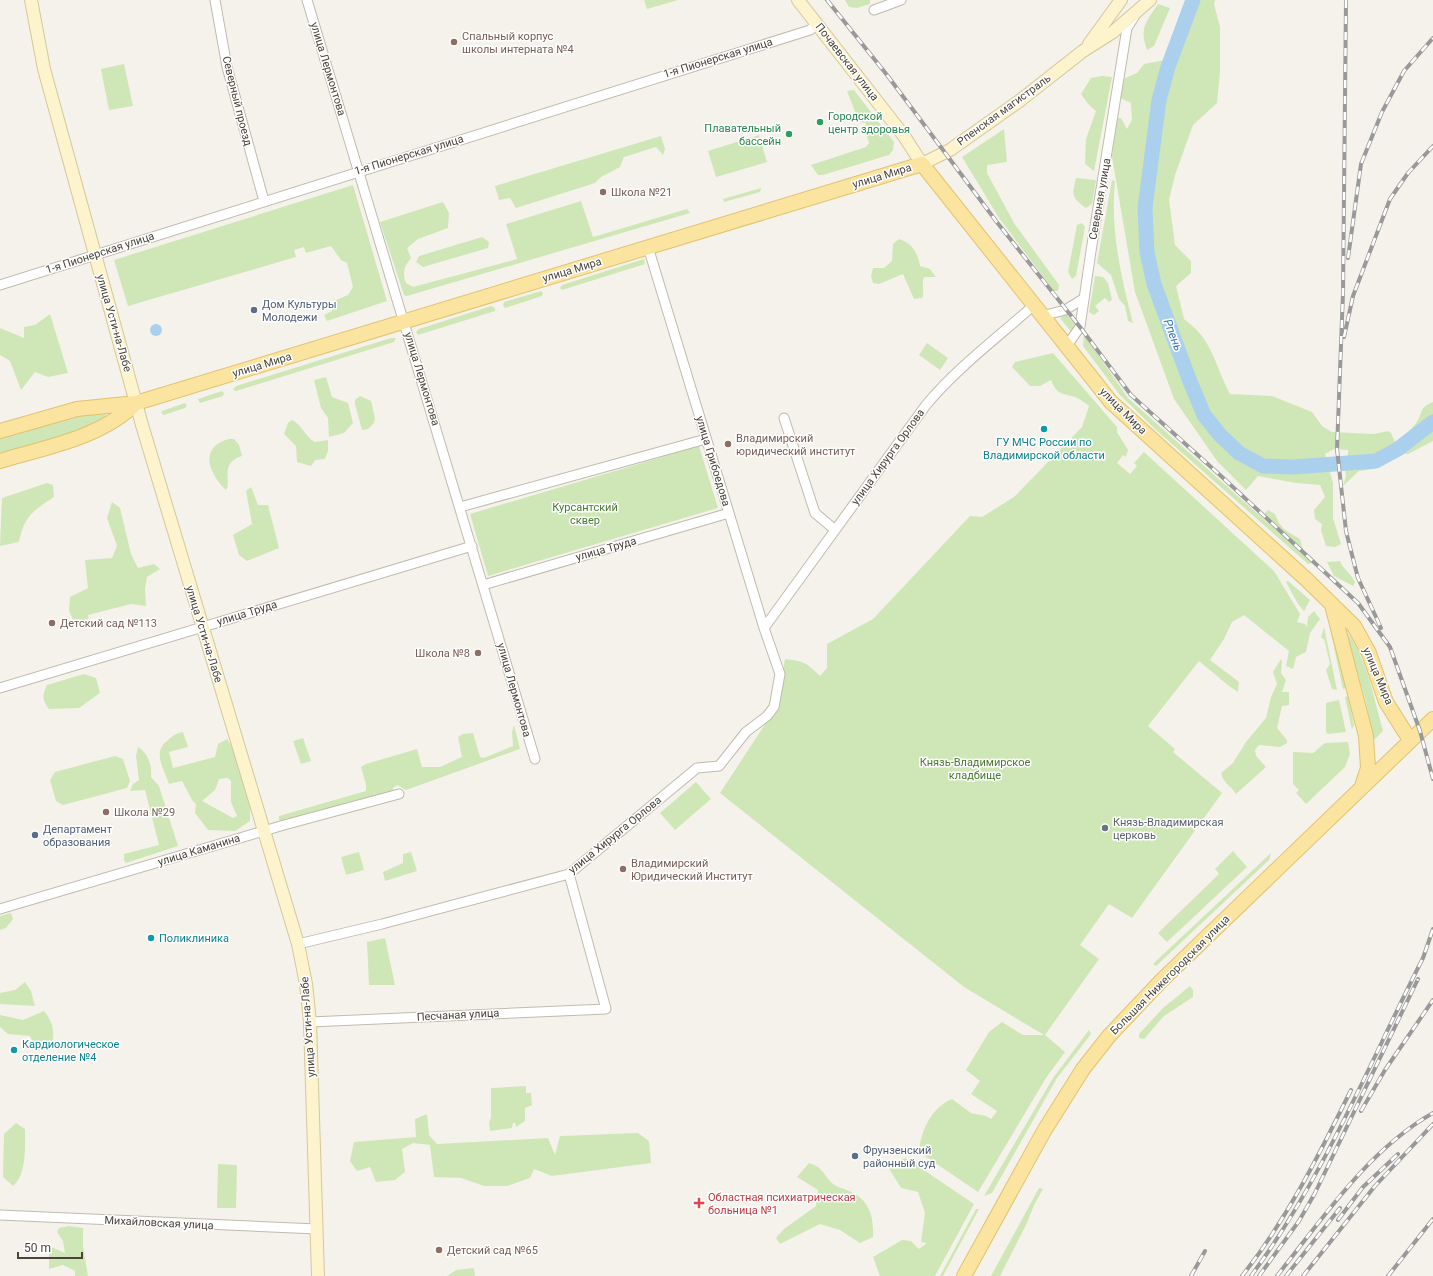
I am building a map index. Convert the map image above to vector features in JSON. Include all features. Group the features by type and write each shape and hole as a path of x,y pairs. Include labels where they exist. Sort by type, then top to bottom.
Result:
{"main road":[{"name":"улица Мира","path":"0,431 77,409 136,403 922,164 1038,310 1066,348 1111,402 1332,603 1354,626 1369,653 1386,702 1410,740"},
{"name":"улица Мира","path":"0,461 85,436 124,416 136,403"},
{"path":"1332,603 1366,736 1368,768 1362,785"},
{"name":"Большая Нижегородская улица","path":"964,1276 1044,1131 1083,1070 1109,1036 1161,981 1304,844 1362,785 1433,719"}],"street":[{"name":"улица Усти-на-Лабе","path":"31,0 44,69 136,403 298,944 306,984 310,1022 318,1276"},
{"name":"Северный проезд","path":"215,0 228,67 264,201"},
{"name":"улица Лермонтова","path":"307,0 405,321 535,759"},
{"name":"Почаевская улица","path":"798,0 904,136 922,164"},
{"path":"874,10 901,0"},
{"name":"Рпенская магистраль","path":"1083,51 1110,17 1121,0"},
{"name":"Рпенская магистраль","path":"922,164 950,150 1018,102 1083,51 1136,14 1150,0"},
{"name":"Северная улица","path":"1066,348 1080,327 1083,299 1127,28 1136,14"},
{"name":"1-я Пионерская улица","path":"0,285 358,171 810,30 817,24"},
{"path":"1112,32 1124,46"},
{"name":"улица Грибоедова","path":"648,247 764,628 780,674"},
{"path":"1038,310 1066,310 1083,299"},
{"name":"улица Хирурга Орлова","path":"764,628 834,529 926,405 944,385 984,347 1038,310"},
{"path":"784,418 815,513 834,529"},
{"path":"460,507 706,439"},
{"name":"улица Труда","path":"483,585 729,513"},
{"name":"улица Труда","path":"0,688 472,546"},
{"name":"улица Хирурга Орлова","path":"298,944 382,924 569,874 697,768 719,766 746,732 767,716 774,707 780,674"},
{"name":"улица Каманина","path":"0,909 263,831 398,794"},
{"name":"Песчаная улица","path":"310,1022 606,1009 569,874"},
{"name":"Михайловская улица","path":"0,1215 317,1229"}],"green space":[{"path":"644,0 678,0 647,9"},
{"path":"845,0 870,0 870,4 857,8 849,7"},
{"path":"1197,0 1215,0 1214,4 1220,27 1220,72 1217,103 1193,125 1175,175 1169,200 1175,245 1191,261 1191,273 1176,286 1184,319 1194,327 1208,344 1230,394 1272,396 1312,412 1322,426 1332,432 1374,434 1388,431 1391,433 1395,442 1414,426 1423,408 1433,402 1433,441 1408,454 1400,454 1374,469 1359,471 1343,486 1346,476 1344,462 1348,454 1348,450 1334,449 1325,454 1333,483 1333,518 1341,544 1335,547 1326,546 1321,530 1322,524 1315,519 1314,510 1325,497 1320,485 1296,483 1258,476 1246,490 1217,461 1174,399 1135,292 1112,157 1116,118 1121,118 1127,129 1132,120 1131,103 1120,98 1123,79 1137,73 1144,64 1176,58 1186,24"},
{"path":"1158,4 1170,8 1154,46 1147,50 1144,36 1145,26"},
{"path":"124,64 133,106 109,110 101,69"},
{"path":"1102,76 1112,77 1094,171 1085,164 1086,139 1096,111 1089,105 1081,94 1091,78"},
{"path":"854,90 894,142 893,150 889,155 823,175 818,175 811,165 866,147 869,143 866,132 866,123 859,122 847,91"},
{"path":"1004,129 1007,162 987,165 987,173 1014,223 1059,285 1058,291 1054,291 999,218 962,157"},
{"path":"759,135 767,162 716,177 708,151"},
{"path":"661,136 665,149 663,155 656,147 624,157 620,167 601,177 595,183 516,208 510,198 499,200 495,186"},
{"path":"1076,178 1096,180 1092,204 1086,208 1075,198 1073,192"},
{"path":"1112,180 1115,181 1115,235 1124,288 1133,323 1128,321 1125,306 1119,299 1111,275 1097,263"},
{"path":"353,185 387,301 327,321 324,315 332,311 334,301 348,295 353,287 347,263 341,260 331,246 306,253 304,247 294,250 296,257 128,306 114,260"},
{"path":"761,188 760,192 724,202 723,199"},
{"path":"581,201 593,237 687,209 690,213 407,296 404,295 380,222 443,202 449,213 448,228 418,239 407,248 411,258 405,267 404,276 406,283 413,287 517,259 506,224"},
{"path":"1082,223 1085,227 1076,276 1072,279 1068,272 1077,225"},
{"path":"482,237 489,242 488,248 423,267 416,262 419,256"},
{"path":"899,239 914,249 920,266 930,269 936,277 924,277 922,298 914,299 903,274 879,284 873,283 871,276 873,268 884,268 892,261 893,244"},
{"path":"644,259 645,264 562,290 560,288 562,285"},
{"path":"1095,276 1103,277 1108,283 1112,300 1109,302 1105,298 1095,306 1099,311 1094,315 1089,312"},
{"path":"541,291 543,293 542,296 505,308 503,305 504,302"},
{"path":"491,306 495,308 495,311 418,335 416,332 419,329"},
{"path":"50,314 68,373 48,377 35,372 21,390 10,361 0,355 0,328 24,338 24,327 35,325"},
{"path":"1067,315 1076,325 1072,333 1060,318"},
{"path":"1084,335 1128,398 1287,540 1265,516 1265,513 1268,510 1275,514 1279,523 1285,530 1300,539 1303,550 1299,551 1312,563 1308,564 1155,429 1119,394 1083,346"},
{"path":"391,338 396,338 394,342 236,391 233,390 236,386"},
{"path":"927,343 948,358 940,370 919,355"},
{"name":"Князь-Владимирское кладбище","path":"1053,353 1117,427 1117,432 1128,450 1126,457 1123,455 1117,463 1130,474 1137,466 1134,463 1144,452 1274,571 1300,614 1297,622 1305,624 1307,627 1308,617 1314,611 1320,619 1310,633 1306,652 1296,657 1293,669 1286,666 1289,651 1244,615 1232,622 1224,639 1210,660 1239,682 1238,692 1199,661 1148,726 1175,749 1173,752 1222,793 1132,918 1109,904 1080,945 1099,959 1045,1035 1065,1052 1046,1078 978,1192 919,1152 925,1128 928,1121 938,1108 952,1099 971,1113 986,1116 991,1119 997,1111 971,1094 980,1081 966,1070 989,1032 1002,1022 1023,1035 1044,1035 964,987 720,793 777,706 785,659 805,663 820,676 827,668 827,644 873,619 970,516 982,517 1014,497 1082,427 1089,406 1077,398 1060,393 1055,388 1051,380 1040,386 1030,386 1012,367 1015,362"},
{"path":"326,377 332,397 348,403 353,423 344,433 329,437 328,418 321,408 314,380"},
{"path":"222,391 224,393 223,396 200,403 198,399"},
{"path":"360,396 371,401 375,418 374,423 368,429 362,430 355,404 355,400"},
{"path":"185,403 187,406 185,408 164,415 161,413 162,411"},
{"path":"104,410 106,414 105,419 90,427 0,454 0,438 87,412"},
{"path":"292,420 298,424 315,442 328,440 328,451 325,459 315,460 311,466 297,462 296,446 284,434 288,423"},
{"path":"229,439 234,439 239,445 242,456 235,459 228,467 226,490 220,484 211,469 210,454 213,448 219,443"},
{"name":"Курсантский сквер","path":"699,446 718,508 488,576 470,514"},
{"path":"47,483 53,485 54,497 30,515 21,533 19,542 0,546 2,498"},
{"path":"251,487 258,505 268,505 279,548 247,561 239,555 233,535 252,524 246,491"},
{"path":"112,502 120,508 131,554 138,568 154,564 160,569 147,577 145,589 146,606 131,604 88,615 87,629 75,624 69,611 70,597 88,588 85,560 112,558 117,546 107,518"},
{"path":"1340,561 1344,568 1352,576 1355,582 1353,586 1334,576 1327,562"},
{"path":"1288,581 1310,600 1304,611 1298,604 1286,582"},
{"path":"1329,624 1336,643 1346,688 1343,689"},
{"path":"1324,627 1337,690 1332,689 1326,670 1330,664 1324,639 1321,638"},
{"path":"1345,630 1353,640 1359,652 1373,692 1383,731 1375,739 1369,727 1364,695 1344,631"},
{"path":"1281,659 1281,673 1286,680 1282,692 1289,692 1289,705 1282,706 1277,728 1287,740 1287,743 1280,747 1259,745 1255,750 1256,756 1266,767 1236,794 1226,783 1221,773 1233,763 1246,742 1266,718 1271,697 1277,684 1273,672"},
{"path":"84,674 96,678 100,693 79,708 49,709 44,698 44,692 47,685"},
{"path":"1348,696 1354,725 1352,730 1345,697"},
{"path":"1339,700 1346,732 1328,734 1326,732 1326,703"},
{"path":"514,725 520,749 406,790 397,785 393,788 393,792 281,822 279,820 279,816 366,791 366,784 361,767 366,764 417,749 422,767 440,767 462,757 458,737 463,734 473,733 480,757 484,758 513,746 512,732"},
{"path":"183,732 188,747 169,752 173,768 215,757 218,744 227,739 235,751 238,768 247,791 250,806 250,821 235,831 208,830 195,813 196,804 192,800 182,781 169,784 160,761 160,750 163,745 176,734","holes":["228,778 231,781 231,802 237,816 233,818 202,801 215,790 219,779"]},
{"path":"303,738 311,761 301,764 293,741"},
{"path":"1348,742 1350,754 1345,767 1306,804 1296,793 1299,790 1293,784 1293,752 1313,753 1325,743"},
{"path":"138,747 149,760 151,777 159,786 178,846 126,863 124,860 124,854 159,845 145,790 130,791 133,784 139,780 136,756"},
{"path":"115,756 123,759 130,781 127,788 63,805 56,801 50,780 55,772"},
{"path":"696,782 711,799 675,830 660,813"},
{"path":"1233,851 1247,867 1167,942 1158,933 1219,874 1215,869"},
{"path":"359,852 364,870 346,875 341,857"},
{"path":"411,852 417,871 385,881 383,872 403,863 403,854"},
{"path":"1271,853 1269,860 1156,966 1153,964"},
{"path":"11,913 13,919 6,928 0,930 0,916"},
{"path":"385,938 395,985 369,985 367,942"},
{"path":"25,982 31,991 35,1006 0,1004 0,993 15,990"},
{"path":"1190,986 1193,990 1193,997 1164,1016 1144,1039 1139,1038 1139,1034 1163,1008"},
{"path":"44,1011 51,1023 53,1039 52,1044 37,1051 30,1036 8,1034 0,1027 0,1015 23,1020"},
{"path":"1089,1030 1091,1034 1057,1078 992,1193 984,1196 1053,1078"},
{"path":"526,1086 526,1093 531,1093 532,1105 525,1108 525,1121 516,1127 515,1123 513,1123 512,1128 490,1131 489,1122 491,1118 491,1088"},
{"path":"427,1114 429,1135 437,1144 548,1138 555,1155 560,1136 638,1133 649,1141 651,1163 552,1176 534,1169 530,1178 507,1186 484,1186 461,1178 434,1177 430,1145 413,1143 402,1149 405,1172 395,1180 376,1182 370,1167 357,1171 350,1161 354,1142 416,1137 415,1119"},
{"path":"16,1123 25,1129 25,1151 21,1174 18,1181 13,1186 3,1177 4,1134"},
{"path":"906,1158 974,1204 935,1276 880,1276 873,1257 902,1240 911,1241 919,1249 927,1243 921,1242 925,1213 918,1192 901,1188 887,1165"},
{"path":"809,1163 820,1169 833,1184 856,1194 866,1204 871,1215 873,1237 860,1243 840,1230 820,1224 780,1244 776,1238 784,1229 816,1206 818,1190 797,1177"},
{"path":"218,1164 237,1165 236,1208 217,1208"},
{"path":"1039,1188 1043,1189 1000,1276 991,1276"},
{"path":"976,1209 979,1209 943,1276 940,1276"},
{"path":"69,1226 83,1228 83,1246 88,1276 75,1276 75,1271 63,1265 49,1269 49,1246 65,1253 63,1241 57,1232 59,1228"},
{"path":"474,1268 475,1276 447,1276 456,1270"}],"water":[{"path":"154,324 158,324 162,330 158,336 154,336 150,332 150,328"}],"waterway":[{"name":"Рпень","path":"1193,0 1168,67 1159,100 1145,208 1147,252 1154,284 1204,415 1220,435 1239,453 1263,466 1293,467 1376,461 1398,449 1433,422"}],"railway":[{"path":"827,0 887,75 996,221 1080,327 1131,395 1358,603 1390,647 1420,731 1433,779"},
{"path":"1346,0 1343,293 1337,449 1346,531 1358,578 1381,628"},
{"path":"1348,258 1361,164 1382,112 1404,71 1433,38"},
{"path":"1344,337 1353,296 1390,199 1408,173 1433,146"},
{"path":"1251,1276 1301,1201 1323,1161 1423,958 1433,929"},
{"path":"1259,1276 1299,1221 1315,1193 1418,979"},
{"path":"1361,1111 1385,1070 1433,1000"},
{"path":"1242,1276 1274,1232 1288,1209 1327,1138 1351,1090"},
{"path":"1277,1276 1329,1209 1367,1166 1410,1128 1433,1113"},
{"path":"1303,1276 1375,1186 1433,1124"},
{"path":"1338,1220 1363,1187 1398,1154"},
{"path":"1286,1276 1340,1208"},
{"path":"1388,1276 1433,1219"},
{"path":"1191,1276 1205,1251"}],"place":[{"name":"Cпальный корпус школы интерната №4","path":"454,42"},
{"name":"Городской центр здоровья","path":"820,122"},
{"name":"Плавательный бассейн","path":"789,134"},
{"name":"Школа №21","path":"603,192"},
{"name":"Дом Культуры Молодежи","path":"254,310"},
{"name":"ГУ МЧС России по Владимирской области","path":"1044,429"},
{"name":"Владимирский юридический институт","path":"728,444"},
{"name":"Детский сад №113","path":"52,623"},
{"name":"Школа №8","path":"478,653"},
{"name":"Школа №29","path":"106,812"},
{"name":"Князь-Владимирская церковь","path":"1105,828"},
{"name":"Департамент образования","path":"35,835"},
{"name":"Владимирский Юридический Институт","path":"623,869"},
{"name":"Поликлиника","path":"151,938"},
{"name":"Кардиологическое отделение №4","path":"14,1050"},
{"name":"Фрунзенский районный суд","path":"855,1156"},
{"name":"Областная психиатрическая больница №1","path":"699,1203"},
{"name":"Детский сад №65","path":"439,1250"}]}
